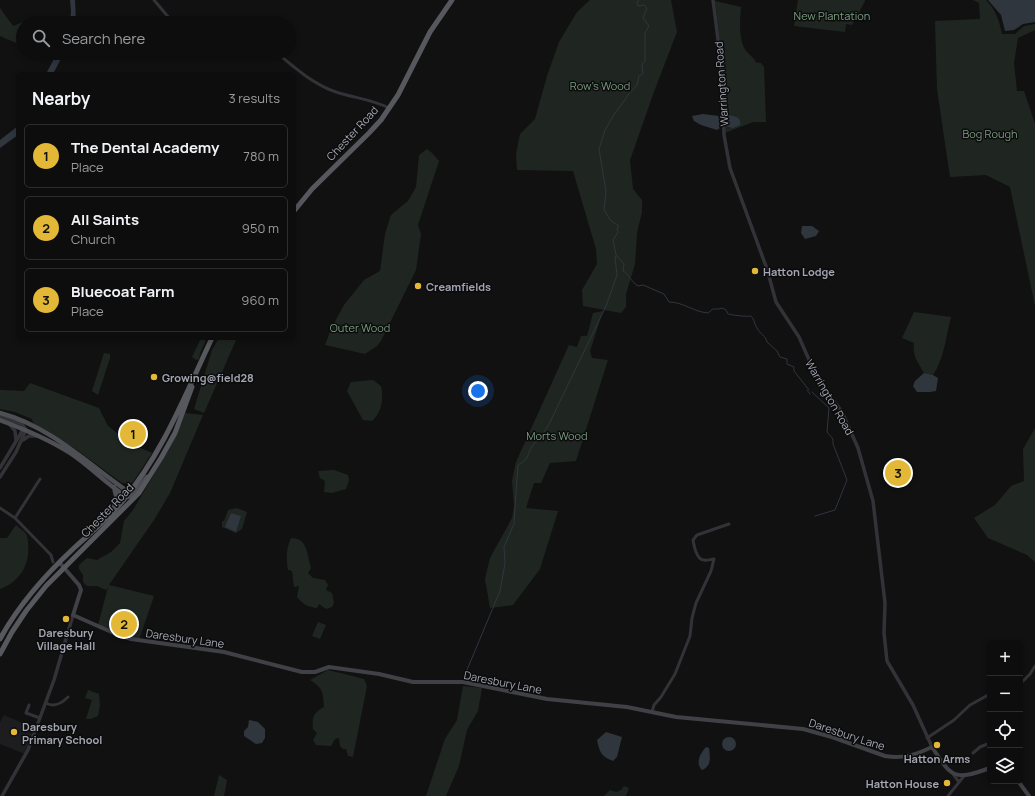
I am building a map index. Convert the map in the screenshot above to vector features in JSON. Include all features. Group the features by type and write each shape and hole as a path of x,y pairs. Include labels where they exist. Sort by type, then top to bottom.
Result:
{"highway":[{"name":"Chester Road","path":"296,209 312,189 369,133 389,108 398,95 430,32 452,0"},
{"name":"Chester Road","path":"0,639 25,600 56,562 129,496 155,457 168,433 211,340"},
{"name":"Chester Road","path":"0,654 26,611 46,586 139,493 160,461 175,433 201,362"}],"main road":[{"path":"0,412 33,426 68,446 114,485 127,487 136,485"},
{"path":"0,420 25,429 71,454 129,496"},
{"path":"128,504 129,496 150,475"},
{"path":"110,514 116,500 114,485"},
{"path":"56,562 64,568 79,585 81,590 73,616"},
{"name":"Daresbury Lane","path":"73,616 131,639 224,652 302,672 315,672 329,667 379,674 413,682 463,682 520,695 547,699 616,706 692,718 803,729 832,737 885,756 907,757 932,747"},
{"path":"932,747 946,767 953,774 964,776 987,769"},
{"path":"1020,784 1029,796"}],"street":[{"path":"154,0 167,16"},
{"name":"Warrington Road","path":"713,0 721,63 724,135 728,161 767,269 776,302 799,337 817,378 842,412 858,448 870,488 874,508 885,603 884,633 887,661 913,705 932,747"},
{"path":"286,60 317,85 337,92 366,99 389,108"},
{"path":"0,416 22,424 25,429"},
{"path":"8,423 15,432 16,442"},
{"path":"0,468 25,429 33,426"},
{"path":"0,477 21,441 25,429"},
{"path":"21,441 29,436 40,437"},
{"path":"15,518 40,479"},
{"path":"36,485 40,488"},
{"path":"0,508 15,518 56,562"},
{"path":"652,712 654,705 661,697 675,674 690,636 692,618 696,603 711,571 714,559 705,561 701,560 698,557 693,540 697,536 728,524"},
{"path":"2,796 24,759 46,703 73,616"},
{"path":"1023,681 1035,666"},
{"path":"928,738 954,720 970,704 987,696"},
{"path":"46,703 51,705 59,704 68,697"},
{"path":"24,718 29,705"},
{"path":"26,712 40,718"},
{"path":"973,753 980,747 987,744"},
{"path":"953,774 959,782"},
{"path":"948,796 964,776"}],"shaded area":[{"path":"70,0 75,0 76,16 71,16"},
{"path":"988,0 1035,0 1035,22 1023,24 1014,30 1005,31 1001,15"},
{"path":"53,60 60,60 54,72 47,72"},
{"path":"703,114 719,116 720,128 717,130 694,121 692,116"},
{"path":"726,115 738,118 740,120 740,125 733,128 726,126"},
{"path":"16,128 16,136 0,148 0,140"},
{"path":"802,226 812,226 819,231 816,236 805,239 801,233"},
{"path":"924,373 938,378 936,391 917,392 913,386 915,381"},
{"path":"231,513 241,516 236,532 225,527"},
{"name":"Daresbury Primary School","path":"4,715 25,724 23,730 33,734 25,754 0,744 0,722"},
{"path":"249,720 258,722 265,729 265,738 262,743 256,744 244,736 244,731 248,727"},
{"path":"606,732 622,737 617,757 613,761 603,756 597,740"},
{"path":"726,737 732,737 736,741 736,747 732,751 726,751 722,747 722,741"},
{"path":"706,747 709,748 710,761 709,764 702,770 699,764 699,758"}],"green space":[{"name":"Row's Wood","path":"590,0 671,0 677,32 630,160 633,189 642,200 642,212 637,233 635,264 626,294 626,307 621,313 583,306 582,290 597,264 596,249 573,171 517,170 516,154 520,134 535,119 547,76 559,42 577,12"},
{"name":"New Plantation","path":"798,0 865,1 852,25 846,24 845,32 794,26"},
{"name":"Bog Rough","path":"973,0 986,0 997,16 1002,34 1015,34 1024,26 1035,24 1035,30 1018,38 1014,63 1017,91 1024,91 1035,124 1035,306 1010,187 986,175 950,177 937,89 935,21 980,19 979,3"},
{"path":"715,1 741,7 740,29 743,46 755,62 761,63 764,67 766,122 753,122 725,133 723,66"},
{"path":"0,8 13,26 16,25 16,43 0,36"},
{"name":"Outer Wood","path":"427,149 439,161 418,225 421,234 416,270 381,341 377,346 365,354 325,345 331,329 344,305 364,280 380,271 385,234 391,215 408,201 416,187 419,155"},
{"name":"Morts Wood","path":"603,311 590,351 592,358 608,360 576,461 550,463 541,483 534,483 526,508 558,511 540,569 513,605 490,608 485,579 490,558 512,518 514,506 512,481 516,462 569,345 577,347 581,336 587,336 593,313"},
{"path":"914,312 951,317 940,362 933,375 924,373 916,359 914,343 902,338"},
{"path":"200,340 206,340 199,359 196,360 192,357"},
{"path":"218,340 236,340 204,413 194,409 212,350"},
{"path":"104,353 110,354 110,358 98,395 92,391"},
{"path":"373,380 381,386 382,395 380,409 372,421 363,420 347,391 351,382"},
{"path":"30,383 99,408 108,426 130,443 152,453 133,482 130,484 122,483 77,450 33,423 32,419 15,412 0,409 0,390 24,391"},
{"path":"185,413 203,415 170,493 154,520 109,585 154,596 139,640 98,625 108,587 106,590 97,586 87,586 83,582 83,575 79,569 79,565 87,558 97,560 111,552 120,543 124,521 133,510 169,449"},
{"path":"1035,428 1035,562 1027,555 988,538 974,518 995,505 1011,486 1024,481 1023,449"},
{"path":"334,470 348,475 349,480 346,489 332,493 324,492 325,481 320,478 318,471"},
{"path":"237,508 247,512 242,529 236,533 222,527 222,521 224,521 228,510"},
{"path":"16,525 27,536 27,559 22,572 18,577 7,586 0,589 0,538 7,538"},
{"path":"291,538 297,539 304,544 311,568 308,573 313,578 325,580 328,585 326,590 332,593 334,603 332,607 326,609 319,604 317,608 310,607 297,597 299,586 294,587 292,571 288,570 287,562 287,550"},
{"path":"318,622 326,625 320,639 312,636"},
{"path":"328,670 364,679 367,686 353,757 348,756 346,749 343,749 340,746 339,738 335,739 331,746 316,745 313,740 317,733 313,729 315,713 324,707 322,691 318,685 310,680"},
{"path":"463,686 482,688 478,711 467,730 459,766 446,796 426,796 445,739 457,720"},
{"path":"88,690 99,694 100,705 98,716 91,719 86,719 92,700 85,698"},
{"path":"219,775 227,780 224,796 214,796"},
{"path":"624,786 629,788 626,796 604,796 610,790 616,792 621,790"}],"waterway":[{"path":"639,0 637,2 638,6 644,5 647,8 643,18 649,26 645,33 645,61 642,64 643,74 639,76 637,85 615,113 605,130 599,149 606,191 604,210 611,221 619,226 617,228 618,232 613,240 616,255 624,264 623,271 632,281 638,286 643,285 664,294 669,302 674,302 708,313 713,309 722,308 726,310 728,314 751,316 767,342 777,351 780,357 787,359 787,364 794,367 794,371 809,390"},
{"path":"464,677 500,591 505,563 504,547 514,524 518,465 527,458 531,448 547,427 606,306 617,275 616,256"},
{"path":"807,390 810,394"},
{"path":"812,392 829,408 827,432 833,439 833,444 847,480 835,510 815,516"}],"place":[{"name":"Hatton Lodge","path":"755,271"},
{"name":"Creamfields","path":"418,286"},
{"name":"Growing@field28","path":"154,377"},
{"name":"The Dental Academy","path":"133,434"},
{"name":"Bluecoat Farm","path":"898,473"},
{"name":"Daresbury Village Hall","path":"66,619"},
{"name":"All Saints","path":"124,624"},
{"name":"Daresbury Primary School","path":"14,732"},
{"name":"Hatton Arms","path":"937,745"},
{"name":"Hatton House","path":"947,783"}]}
